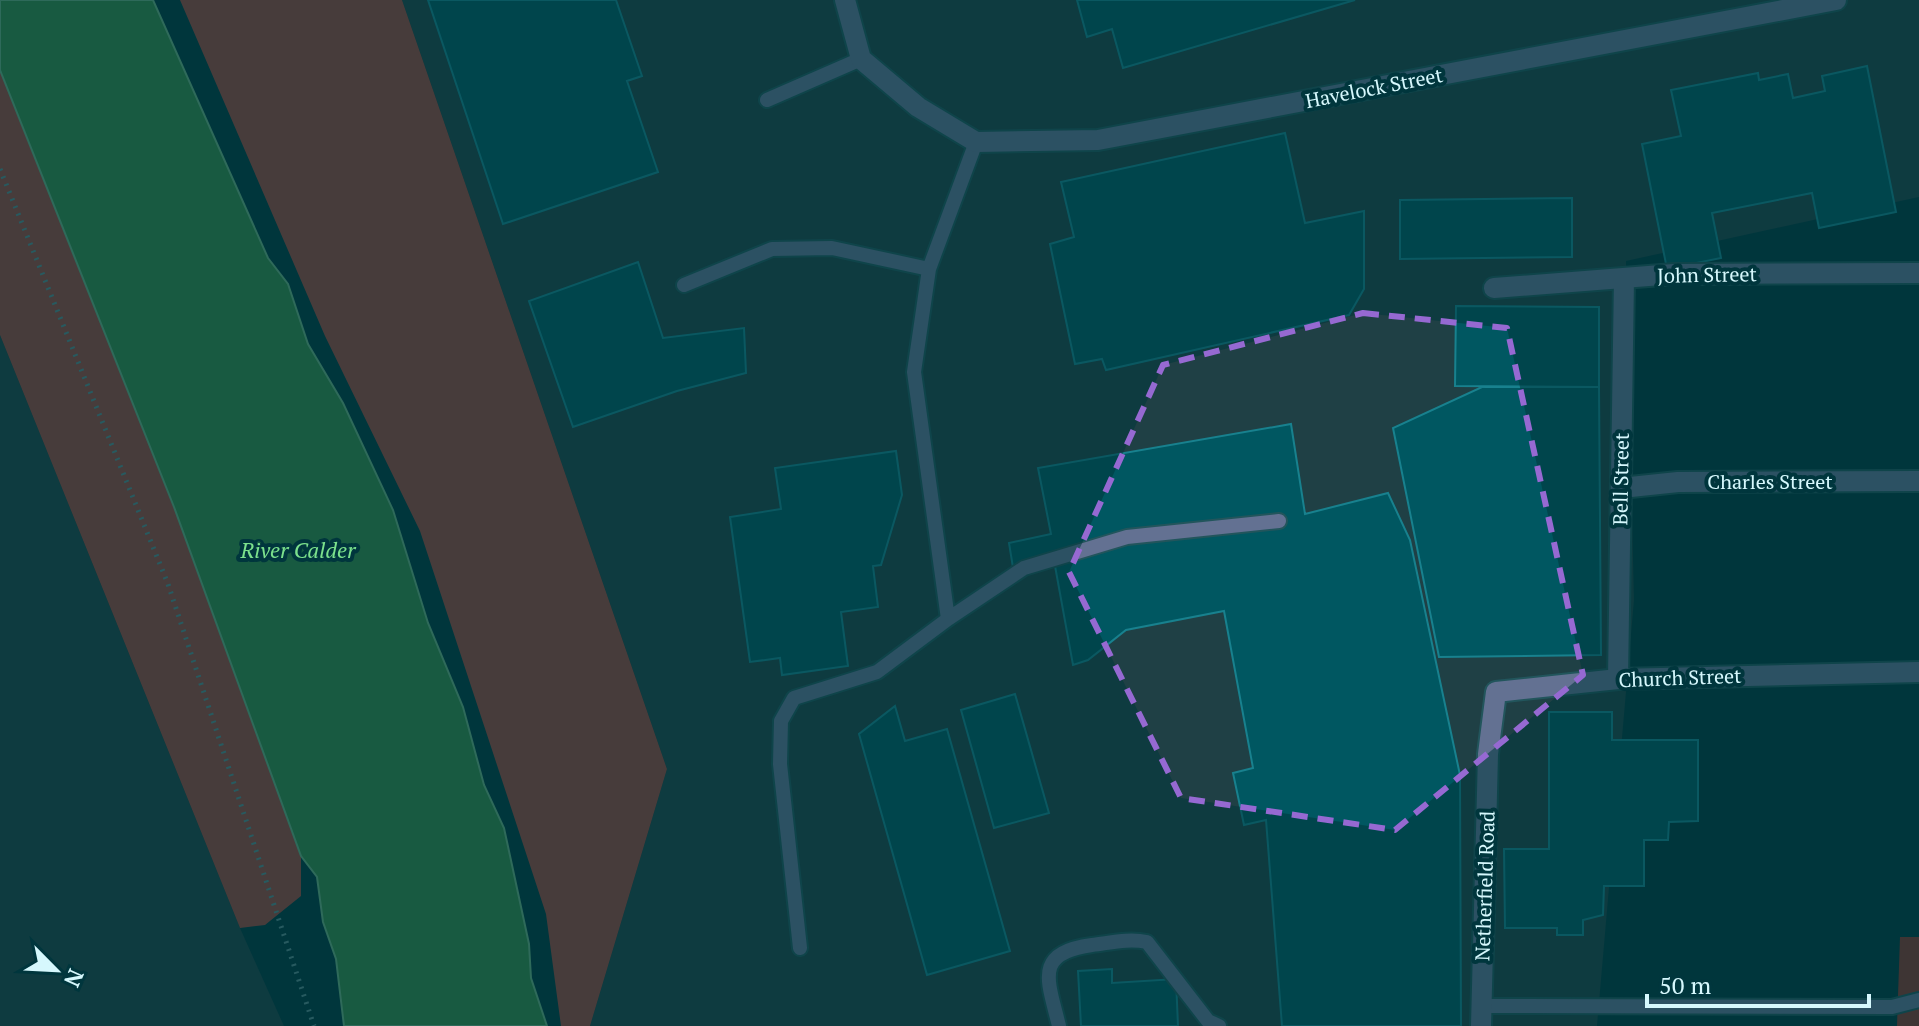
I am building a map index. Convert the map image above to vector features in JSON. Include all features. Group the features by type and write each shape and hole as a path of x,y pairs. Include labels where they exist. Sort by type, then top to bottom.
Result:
{"street":[{"path":"845,0 861,59 918,107 976,142"},
{"name":"Havelock Street","path":"976,142 1098,140 1836,0"},
{"name":"John Street","path":"1494,288 1674,274 1919,273"},
{"name":"Bell Street","path":"1618,679 1624,278"},
{"name":"Charles Street","path":"1621,488 1678,482 1919,481"},
{"name":"Church Street","path":"1489,746 1496,692 1618,679 1919,672"},
{"name":"Netherfield Road","path":"1482,1016 1489,746"}],"lane":[{"path":"767,100 861,59"},
{"path":"948,619 914,372 929,269 976,142"},
{"path":"684,285 772,249 832,248 929,269"},
{"path":"800,948 780,764 781,721 794,698 877,672 1024,568 1127,537 1279,521"},
{"path":"1059,1026 1048,975 1052,958 1065,949 1134,939 1147,942 1208,1021 1219,1026"},
{"path":"1482,1016 1892,1007 1919,1000"}],"path":[{"path":"0,169 168,584 314,1026"}],"highlighted area":[{"path":"1363,313 1507,328 1583,675 1395,830 1181,798 1069,572 1163,365"}],"shaded area":[{"path":"180,0 402,0 667,769 590,1026 561,1026 546,914 420,531 325,336"},
{"path":"402,0 1919,0 1919,197 1626,261 1634,600 1597,1026 590,1026 667,769"},
{"path":"0,70 174,507 301,856 301,896 265,925 240,928 0,335"},
{"path":"0,335 240,928 284,1026 0,1026"},
{"path":"1900,937 1919,937 1919,1026 1897,1026"}],"water":[{"name":"River Calder","path":"0,0 153,0 268,258 288,284 308,344 343,403 393,510 428,623 463,707 484,785 504,828 529,944 531,978 547,1026 344,1026 336,959 323,922 317,877 301,856 174,507 0,70"}],"building":[{"path":"428,0 616,0 642,76 627,81 658,172 503,224"},
{"path":"1077,0 1355,0 1123,68 1112,29 1087,37"},
{"path":"1867,66 1896,212 1819,228 1812,193 1712,213 1721,258 1667,269 1642,144 1681,136 1671,90 1758,73 1759,80 1788,74 1793,98 1825,91 1822,76"},
{"path":"1285,133 1305,223 1364,211 1364,289 1349,315 1106,370 1102,359 1075,364 1050,244 1074,237 1061,182"},
{"path":"1572,198 1572,257 1400,259 1400,200"},
{"path":"638,262 663,338 744,328 746,373 677,391 573,427 529,301"},
{"path":"1456,306 1599,307 1599,387 1455,386"},
{"path":"1482,387 1599,387 1601,655 1439,657 1393,428"},
{"path":"1291,424 1305,514 1388,493 1410,540 1460,775 1461,1026 1282,1026 1266,820 1244,825 1233,773 1253,768 1224,611 1126,630 1088,660 1073,665 1055,566 1014,574 1009,543 1051,534 1038,468"},
{"path":"896,451 902,495 881,565 873,566 878,607 841,612 848,666 782,675 780,658 750,662 730,517 781,509 775,468"},
{"path":"1015,694 1049,813 994,828 961,710"},
{"path":"895,706 905,741 947,729 1010,951 927,975 859,734"},
{"path":"1549,712 1612,712 1612,740 1698,740 1698,821 1669,822 1668,840 1644,840 1644,886 1604,886 1603,915 1583,920 1583,935 1557,935 1557,928 1505,928 1504,849 1549,849"},
{"path":"1112,969 1112,983 1176,979 1178,1026 1081,1026 1078,971"}]}
